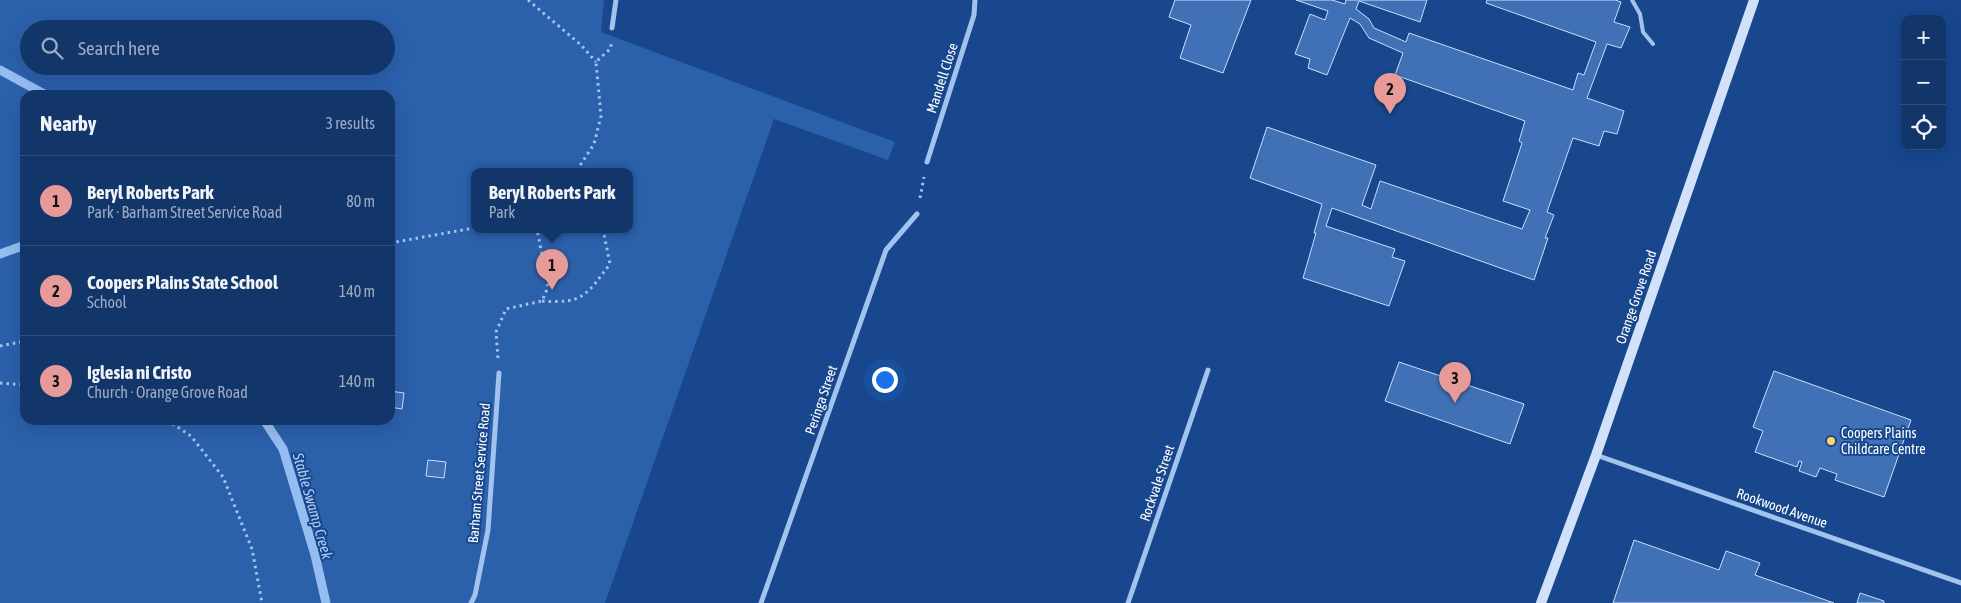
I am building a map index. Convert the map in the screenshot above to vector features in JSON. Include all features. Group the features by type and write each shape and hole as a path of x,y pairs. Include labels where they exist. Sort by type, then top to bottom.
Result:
{"main road":[{"name":"Orange Grove Road","path":"1542,603 1596,455 1754,0"}],"street":[{"path":"612,28 616,0"},
{"name":"Mandell Close","path":"927,162 974,16 976,0"},
{"name":"Peringa Street","path":"761,603 886,250 917,214"},
{"name":"Rockvale Street","path":"1128,603 1208,370"},
{"name":"Barham Street Service Road","path":"471,603 488,530 499,373"},
{"name":"Rookwood Avenue","path":"1596,455 1961,582"}],"lane":[{"path":"1632,0 1640,14 1643,32 1653,44"}],"path":[{"path":"528,0 581,45 596,62 601,116 594,144 578,168"},
{"path":"596,62 611,48 612,28"},
{"path":"917,214 927,162"},
{"path":"395,242 471,229"},
{"path":"538,233 548,286 542,301"},
{"path":"499,373 496,332 506,309 542,301 565,303 586,294 610,264 603,233"},
{"path":"0,346 20,342"},
{"path":"0,383 20,385"},
{"path":"174,425 191,436 222,476 252,549 262,603"}],"shaded area":[{"path":"0,0 604,0 601,32 895,142 888,160 774,119 605,603 0,603"}],"building":[{"path":"1175,0 1251,0 1223,73 1180,58 1191,25 1169,17"},
{"path":"1296,0 1332,0 1345,4 1346,0 1427,0 1420,22 1359,1 1356,9 1369,19 1374,28 1406,42 1409,33 1573,90 1578,73 1584,75 1596,42 1486,3 1487,0 1615,0 1621,2 1614,22 1630,27 1621,48 1607,44 1587,98 1624,111 1617,134 1604,131 1599,146 1573,138 1547,212 1554,215 1545,238 1548,238 1534,280 1332,208 1326,226 1395,249 1392,257 1405,261 1389,306 1303,278 1322,204 1250,178 1267,127 1376,165 1362,205 1371,209 1380,181 1522,229 1530,210 1503,201 1522,143 1519,141 1525,121 1395,75 1403,53 1369,38 1360,24 1350,18 1327,75 1308,68 1310,59 1295,54 1310,14 1325,20 1328,11"},
{"path":"1399,362 1524,404 1510,444 1385,401"},
{"name":"Coopers Plains Childcare Centre","path":"1774,371 1911,420 1884,497 1835,480 1837,474 1820,468 1816,477 1799,471 1802,462 1799,461 1797,467 1755,452 1763,431 1753,427"},
{"path":"395,392 404,393 402,409 395,408"},
{"path":"428,460 446,462 444,478 426,476"},
{"path":"1634,540 1719,570 1726,551 1760,563 1755,575 1834,603 1613,603"},
{"path":"1860,593 1884,601 1884,603 1857,603"}],"waterway":[{"name":"Stable Swamp Creek","path":"0,70 37,90"},
{"path":"0,254 20,247"},
{"name":"Stable Swamp Creek","path":"267,425 283,449 315,555 326,603"}],"place":[{"name":"Coopers Plains State School","path":"1390,114"},
{"name":"Beryl Roberts Park","path":"552,290"},
{"name":"Iglesia ni Cristo","path":"1455,403"},
{"name":"Coopers Plains Childcare Centre","path":"1831,441"}]}
